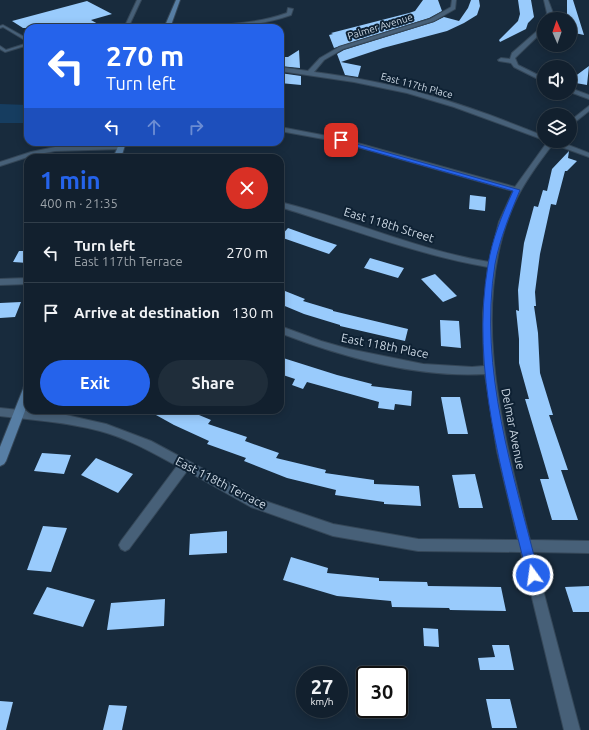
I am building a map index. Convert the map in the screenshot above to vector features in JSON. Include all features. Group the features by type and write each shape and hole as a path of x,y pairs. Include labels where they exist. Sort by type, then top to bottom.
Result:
{"street":[{"path":"169,24 178,0"},
{"name":"Palmer Avenue","path":"310,72 322,59 341,48 437,18 453,8 454,0"},
{"path":"546,0 550,12"},
{"path":"239,24 265,21 283,16 289,14 290,9"},
{"path":"512,61 514,54 537,33"},
{"path":"501,60 512,61 520,68 537,76"},
{"name":"East 117th Place","path":"284,69 310,72 374,84 426,96 473,111 537,135"},
{"path":"577,93 589,97"},
{"path":"577,118 589,108"},
{"path":"284,130 341,140 517,190"},
{"path":"30,154 55,149 105,146"},
{"name":"Delmar Avenue","path":"546,148 533,165 517,190 502,224 492,264 486,323 488,370 499,438 572,730"},
{"path":"569,148 589,156"},
{"path":"0,164 24,156"},
{"name":"East 118th Street","path":"284,205 414,246 468,261 492,264"},
{"path":"0,282 24,281"},
{"name":"East 118th Place","path":"284,331 318,344 349,353 423,368 472,371 488,370"},
{"path":"0,461 24,400"},
{"name":"East 118th Terrace","path":"0,412 24,414"},
{"name":"East 118th Terrace","path":"27,414 66,419 102,427 147,444 255,504 333,530 418,545 589,547"},
{"path":"125,545 185,465"}],"lane":[{"path":"128,24 139,0"},
{"path":"0,27 3,26 24,39"},
{"path":"0,47 5,51 24,45"}],"shaded area":[{"path":"0,104 24,105 24,123 0,123"}],"building":[{"path":"423,0 438,0 442,11 429,18 334,48 329,35 333,34 331,33 415,11"},
{"path":"471,0 479,0 480,6 477,15 464,23 447,31 383,48 341,62 361,66 358,77 345,75 337,54 344,50 434,22 444,17 459,21 468,8"},
{"path":"518,0 531,0 534,17 528,23 526,29 500,42 499,40 518,21 520,14"},
{"path":"567,0 573,0 577,12 567,12"},
{"path":"87,1 112,14 91,20 98,24 24,24 23,28 12,21"},
{"path":"577,13 584,35 577,34"},
{"path":"299,50 300,68 284,66 284,57 288,57"},
{"path":"589,66 587,85 577,83 577,75"},
{"path":"284,74 301,76 301,85 284,83"},
{"path":"569,151 568,158 577,161 567,171 565,171 556,205 551,204 540,254 535,292 536,306 534,306 538,333 540,373 553,415 549,415 568,470 561,470 578,520 552,520 540,479 549,479 525,399 529,399 519,363 519,339 516,310 519,311 518,290 524,243 534,206 538,207 543,190 547,191 552,169"},
{"path":"470,195 486,197 485,211 469,209"},
{"path":"288,228 337,245 329,254 284,238 284,232"},
{"path":"19,251 24,251 24,263 13,262"},
{"path":"370,258 404,268 398,278 364,268"},
{"path":"435,274 457,296 443,302 421,279"},
{"path":"284,291 305,299 303,301 333,311 408,329 405,341 340,326 284,306"},
{"path":"21,302 15,317 0,318 0,303"},
{"path":"440,320 459,321 461,348 441,346"},
{"path":"284,358 372,384 371,386 412,391 411,406 395,404 394,410 378,408 379,402 307,382 303,389 292,385 295,379 284,375"},
{"path":"441,397 460,397 468,434 448,434"},
{"path":"154,414 197,414 211,420 208,424 247,437 245,441 279,453 276,458 326,470 325,473 374,480 374,484 419,486 421,506 384,504 384,502 335,495 336,490 287,478 244,461 246,458 207,444 209,441"},
{"path":"42,453 71,455 64,474 34,471"},
{"path":"96,458 133,474 118,493 81,475"},
{"path":"475,474 483,508 459,508 452,475"},
{"path":"43,526 67,528 51,572 27,570"},
{"path":"227,531 227,553 189,555 190,534"},
{"path":"291,557 328,568 327,573 379,578 379,581 427,582 428,586 501,587 506,611 392,607 391,601 337,596 283,580"},
{"path":"589,586 589,612 573,612 565,587"},
{"path":"47,587 95,600 83,627 33,614"},
{"path":"165,599 164,626 107,630 111,603"},
{"path":"423,628 438,629 439,647 424,646"},
{"path":"492,645 509,645 514,670 480,670 478,658 495,657"},
{"path":"486,699 510,699 517,728 492,728"},
{"path":"0,701 13,702 6,730 0,730"},
{"path":"109,705 127,706 122,730 103,730"}],"route":[{"path":"341,140 517,190 502,224 492,264 486,323 488,370 499,438 533,575"}]}
